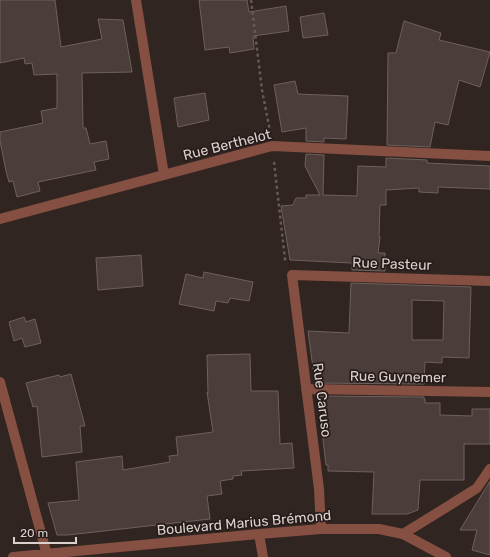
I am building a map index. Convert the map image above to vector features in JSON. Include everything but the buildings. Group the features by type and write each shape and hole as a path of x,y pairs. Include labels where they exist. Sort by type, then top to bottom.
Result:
{"street":[{"path":"136,0 164,175"},
{"name":"Rue Berthelot","path":"0,219 272,146 490,156"},
{"name":"Rue Pasteur","path":"292,275 490,281"},
{"name":"Rue Caruso","path":"292,275 319,489 322,529"},
{"path":"0,382 48,555"},
{"name":"Rue Guynemer","path":"306,389 490,392"},
{"path":"403,534 477,488 490,468"},
{"name":"Boulevard Marius Brémond","path":"14,557 322,529 379,529 403,534 446,557"},
{"path":"259,534 263,557"}]}
